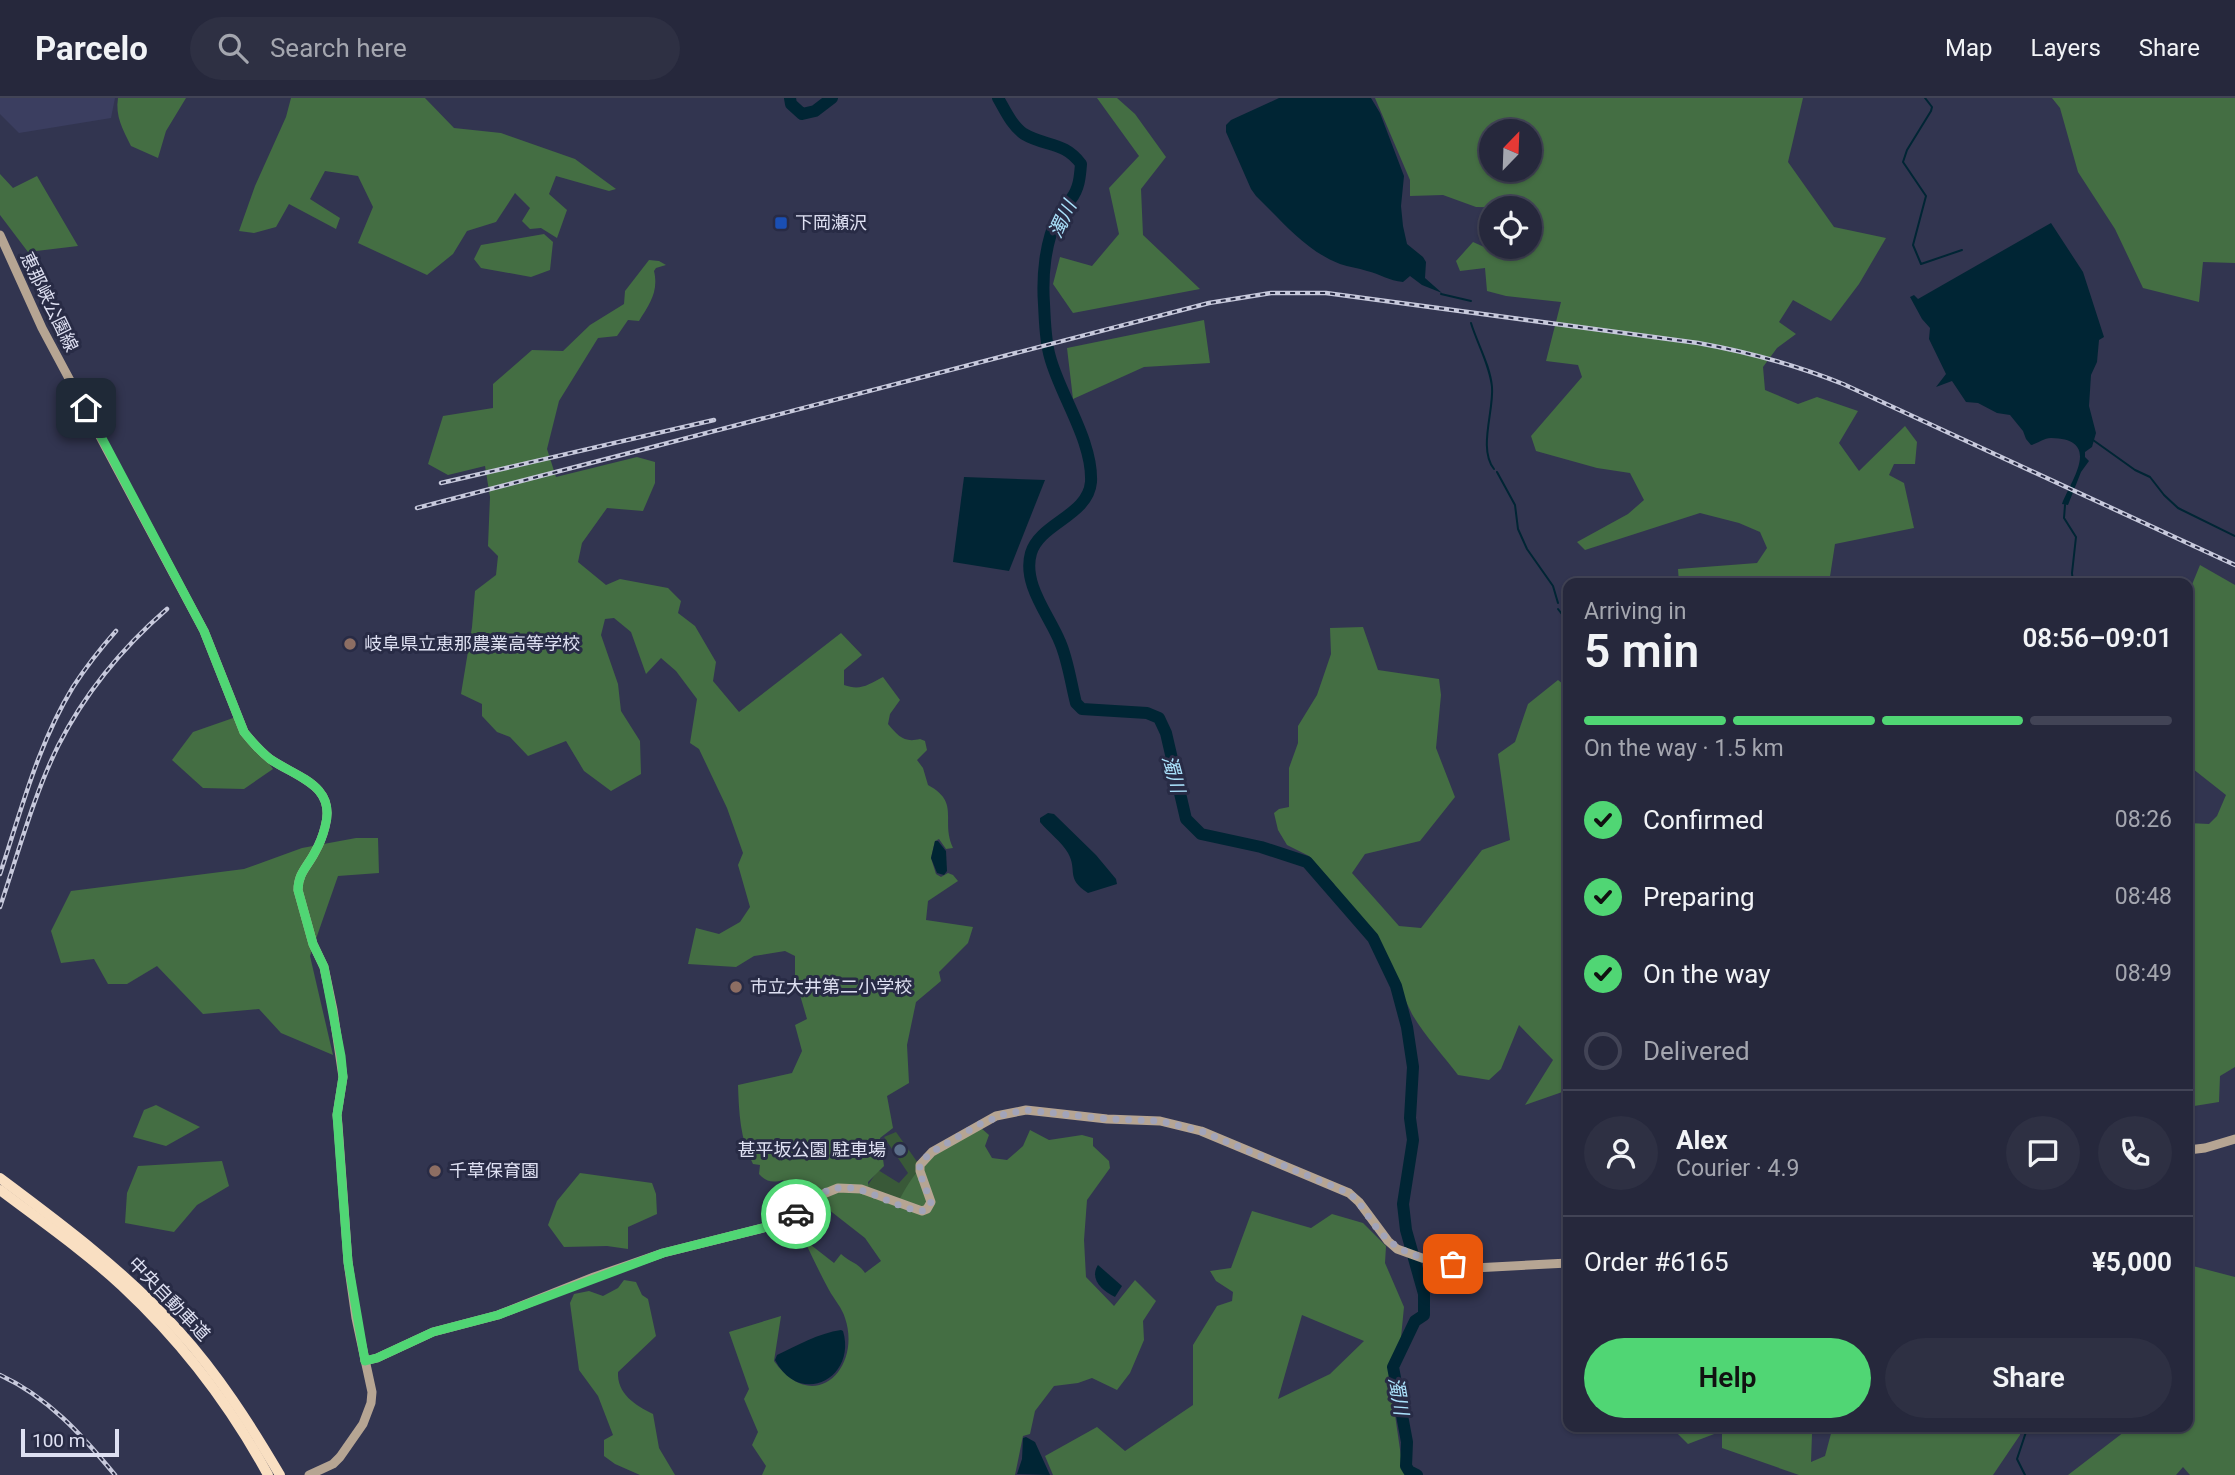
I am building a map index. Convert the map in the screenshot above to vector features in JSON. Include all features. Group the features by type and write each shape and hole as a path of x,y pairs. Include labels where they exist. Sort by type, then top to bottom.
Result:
{"highway":[{"name":"中央自動車道","path":"0,1178 99,1254 152,1303 211,1370 240,1410 279,1475"},
{"name":"中央自動車道","path":"0,1191 93,1261 173,1338 232,1416 268,1475"}],"main road":[{"name":"恵那峡公園線","path":"0,235 42,328 204,631 244,732 269,758 316,786 326,804 325,827 315,853 302,871 298,890 313,944 324,967 341,1056 343,1077 337,1115 348,1262 372,1392 363,1424 333,1464 309,1475"},
{"path":"365,1361 433,1332 498,1315 663,1253 788,1220 816,1197 830,1190 846,1187 861,1189 922,1211 927,1209 931,1202 919,1171 923,1160 978,1125 1005,1114 1026,1110 1107,1119 1160,1121 1220,1137 1271,1162 1349,1193 1388,1241 1422,1258 1474,1268 1563,1263"},
{"path":"2193,1149 2235,1139"}],"shaded area":[{"path":"0,98 115,98 111,118 19,133 0,114"},
{"path":"1279,98 1371,98 1380,113 1404,176 1401,206 1407,244 1423,257 1426,262 1425,278 1442,293 1422,285 1410,276 1403,282 1398,281 1328,258 1295,234 1256,196 1226,132 1226,125 1231,120"},
{"path":"2051,223 2083,272 2104,337 2099,340 2097,362 2091,375 2089,406 2096,433 2092,447 2085,452 2089,461 2081,472 2068,505 2062,504 2079,462 2080,453 2076,445 2067,440 2051,438 2031,445 2010,415 1997,413 1978,403 1966,402 1952,381 1936,387 1946,374 1929,339 1930,328 1910,297 1914,295 1918,299"},
{"path":"964,477 1045,480 1009,571 953,562"},
{"path":"1048,813 1054,814 1096,855 1116,879 1117,884 1088,893 1081,888 1074,878 1068,853 1040,822 1040,818"},
{"path":"935,841 946,851 947,871 944,875 937,873 931,858"},
{"path":"1098,1265 1122,1286 1115,1297 1098,1284 1095,1275"},
{"path":"841,1330 845,1348 842,1362 824,1381 811,1384 798,1382 786,1374 775,1360 777,1355 808,1340"},
{"path":"1023,1438 1035,1442 1050,1475 1017,1474 1022,1459"}],"green space":[{"path":"118,98 186,98 166,131 158,158 131,146 119,117"},
{"path":"291,98 425,98 454,128 501,133 575,159 616,189 609,191 556,176 549,194 567,210 557,238 541,228 530,229 522,221 530,208 515,193 496,222 467,231 453,254 427,275 358,243 373,207 358,176 325,171 310,199 340,218 336,229 289,204 276,227 254,233 239,231 255,186 286,117"},
{"path":"1097,98 1117,98 1135,114 1166,157 1141,189 1143,235 1200,289 1073,313 1053,284 1060,257 1092,266 1119,234 1109,188 1139,156"},
{"path":"1375,98 1803,98 1788,162 1834,227 1886,238 1859,284 1831,321 1793,300 1779,322 1796,334 1777,348 1763,367 1765,390 1798,404 1817,397 1858,411 1839,443 1859,471 1905,426 1917,442 1915,464 1894,464 1889,475 1904,483 1914,528 1835,544 1830,578 1679,578 1678,569 1757,563 1767,548 1760,532 1739,523 1700,513 1585,550 1577,542 1628,514 1644,500 1630,473 1597,468 1536,451 1531,436 1582,377 1578,365 1546,361 1561,302 1506,296 1487,291 1485,268 1460,271 1456,261 1473,242 1479,245 1479,259 1542,259 1542,196 1479,196 1479,207 1443,195 1410,196 1410,180"},
{"path":"2052,98 2235,98 2235,263 2203,262 2199,302 2143,288 2115,229 2078,172 2060,108"},
{"path":"0,174 13,188 37,176 78,246 28,252 0,215"},
{"path":"544,234 553,242 550,270 531,277 481,268 474,259 481,245"},
{"path":"649,260 666,265 654,271 654,292 649,304 639,321 628,320 617,336 598,338 559,401 547,449 556,477 637,457 655,462 655,483 643,511 607,508 582,543 578,562 606,585 620,579 668,588 681,601 678,613 695,626 716,662 713,681 739,712 841,633 862,655 844,670 844,685 859,687 883,677 900,700 890,714 888,724 902,738 925,741 927,750 917,760 923,768 928,785 944,798 947,805 948,829 953,848 946,849 939,839 935,841 931,858 936,874 941,877 948,873 958,881 928,901 926,920 973,927 968,943 939,972 941,981 916,1002 907,1045 909,1083 887,1096 893,1128 880,1138 884,1166 868,1182 869,1194 897,1205 913,1177 931,1158 981,1128 989,1135 985,1146 992,1158 1007,1160 1023,1146 1030,1130 1049,1140 1082,1135 1093,1138 1093,1146 1109,1161 1110,1168 1087,1200 1084,1240 1086,1277 1114,1306 1135,1280 1156,1301 1143,1321 1144,1340 1130,1373 1117,1390 1092,1378 1054,1386 1035,1411 1030,1434 1023,1436 1015,1475 762,1475 766,1466 752,1445 758,1432 744,1399 749,1389 729,1332 781,1316 774,1361 789,1377 804,1385 819,1385 831,1379 841,1368 847,1354 848,1336 844,1314 807,1246 811,1245 834,1263 841,1254 865,1273 881,1261 865,1238 810,1195 798,1204 783,1180 764,1179 759,1174 760,1165 753,1164 745,1145 738,1085 792,1073 802,1051 795,1025 807,1019 795,978 795,956 785,951 754,956 736,967 688,964 696,928 719,934 740,922 750,907 738,865 743,853 727,808 699,749 690,743 697,699 676,671 661,658 646,674 631,632 614,618 605,619 601,635 618,684 621,711 640,741 641,774 611,791 584,771 566,741 528,756 510,737 497,732 482,716 482,704 461,694 475,591 496,575 498,556 488,546 490,497 485,466 448,475 428,464 443,416 493,408 493,384 532,350 563,351 590,325 624,304 625,291"},
{"path":"1204,320 1210,363 1144,367 1073,399 1067,348"},
{"path":"2200,565 2235,585 2235,1067 2220,1076 2219,1102 2193,1106 2193,823 2209,824 2217,816 2226,795 2193,769 2193,582"},
{"path":"1363,627 1378,670 1439,679 1441,695 1436,748 1455,797 1420,841 1365,854 1352,873 1399,926 1421,928 1482,850 1510,840 1498,754 1515,742 1528,704 1558,680 1563,684 1563,1092 1525,1105 1553,1060 1519,1025 1501,1069 1489,1080 1458,1075 1412,1014 1373,930 1360,930 1345,908 1334,884 1309,856 1287,845 1278,830 1274,813 1289,807 1289,768 1298,743 1298,726 1317,695 1331,654 1330,628"},
{"path":"236,717 273,769 244,789 203,788 172,760 193,732"},
{"path":"356,838 378,838 379,873 338,876 310,956 333,1055 281,1033 259,1009 203,1014 157,966 127,984 108,984 94,959 61,963 51,931 71,891 244,869 302,848"},
{"path":"156,1105 200,1127 166,1146 133,1137 144,1110"},
{"path":"896,1132 918,1163 924,1207 866,1188 878,1170 899,1183 908,1173 884,1137"},
{"path":"222,1161 229,1186 197,1205 174,1232 125,1223 127,1193 138,1166"},
{"path":"580,1173 652,1183 656,1194 657,1214 628,1227 628,1249 607,1246 564,1247 548,1225 557,1201"},
{"path":"1252,1211 1311,1228 1332,1214 1363,1223 1386,1246 1385,1263 1404,1307 1394,1408 1403,1470 1410,1475 1053,1475 1045,1456 1097,1427 1125,1451 1193,1405 1193,1345 1217,1306 1232,1301 1233,1292 1216,1281 1210,1271 1231,1268","holes":["1302,1315 1364,1341 1330,1374 1278,1399"]},
{"path":"2193,1266 2235,1277 2235,1475 2190,1475 2183,1467 2176,1475 2068,1475 2124,1432 2193,1432"},
{"path":"624,1280 636,1282 642,1295 648,1299 656,1336 618,1372 618,1380 628,1398 653,1414 659,1448 675,1475 640,1475 604,1456 604,1440 613,1435 598,1396 579,1370 570,1303 574,1294 589,1291 603,1296 618,1288"},
{"path":"1676,1432 1719,1432 1688,1444"},
{"path":"1722,1432 1813,1432 1811,1462 1825,1456 1831,1432 2020,1432 1993,1475 1799,1475 1722,1448"}],"waterway":[{"name":"濁川","path":"790,98 791,104 802,114 815,111 832,98"},
{"name":"濁川","path":"998,98 1020,131 1068,151 1081,164 1076,191 1058,216 1050,237 1045,259 1043,293 1048,351 1082,434 1091,482 1082,503 1036,543 1029,565 1033,588 1063,649 1076,703 1082,709 1147,713 1159,718 1166,733 1186,819 1201,834 1261,847 1307,862 1373,938 1396,986 1407,1027 1413,1067 1410,1118 1413,1140 1403,1204 1406,1230 1424,1294 1424,1315 1415,1321 1393,1367 1407,1442 1406,1466 1417,1475"},
{"path":"1925,98 1932,107 1931,111 1907,150 1903,162 1926,196 1913,245 1921,264 1962,250"},
{"path":"1441,294 1471,301"},
{"path":"1471,323 1491,379 1487,451 1494,469"},
{"path":"2093,440 2135,470 2150,477 2178,508 2235,536"},
{"path":"1497,472 1515,505 1518,529 1527,549 1553,586 1558,603"},
{"path":"2065,505 2064,518 2076,537 2072,578"},
{"path":"1558,609 1563,616"},
{"path":"2025,1475 2017,1459 2026,1432"}],"railway":[{"path":"417,508 1209,303 1271,293 1326,293 1698,343 1790,365 1843,384 2235,565"},
{"path":"441,483 714,420"},
{"path":"0,907 41,785 69,726 106,672 135,639 167,609"},
{"path":"0,874 31,778 50,731 73,687 116,631"},
{"path":"0,1375 34,1394 63,1418 115,1475"}],"way so far":[{"path":"796,1214 824,1192 846,1187 861,1189 918,1211 927,1209 931,1202 919,1171 923,1160 954,1138 996,1116 1026,1110 1107,1119 1160,1121 1220,1137 1271,1162 1349,1193 1364,1208 1382,1235 1397,1249 1422,1258 1453,1264"}],"place":[{"name":"下岡瀬沢","path":"781,223"},
{"name":"岐阜県立恵那農業高等学校","path":"350,644"},
{"name":"市立大井第二小学校","path":"736,987"},
{"name":"甚平坂公園 駐車場","path":"900,1150"},
{"name":"千草保育園","path":"435,1171"}],"route":[{"path":"86,408 204,631 244,732 269,758 316,786 326,804 325,827 315,853 302,871 298,890 313,944 324,967 341,1056 343,1077 337,1115 348,1262 365,1361 433,1332 498,1315 663,1253 767,1227 788,1220 796,1214"}]}
